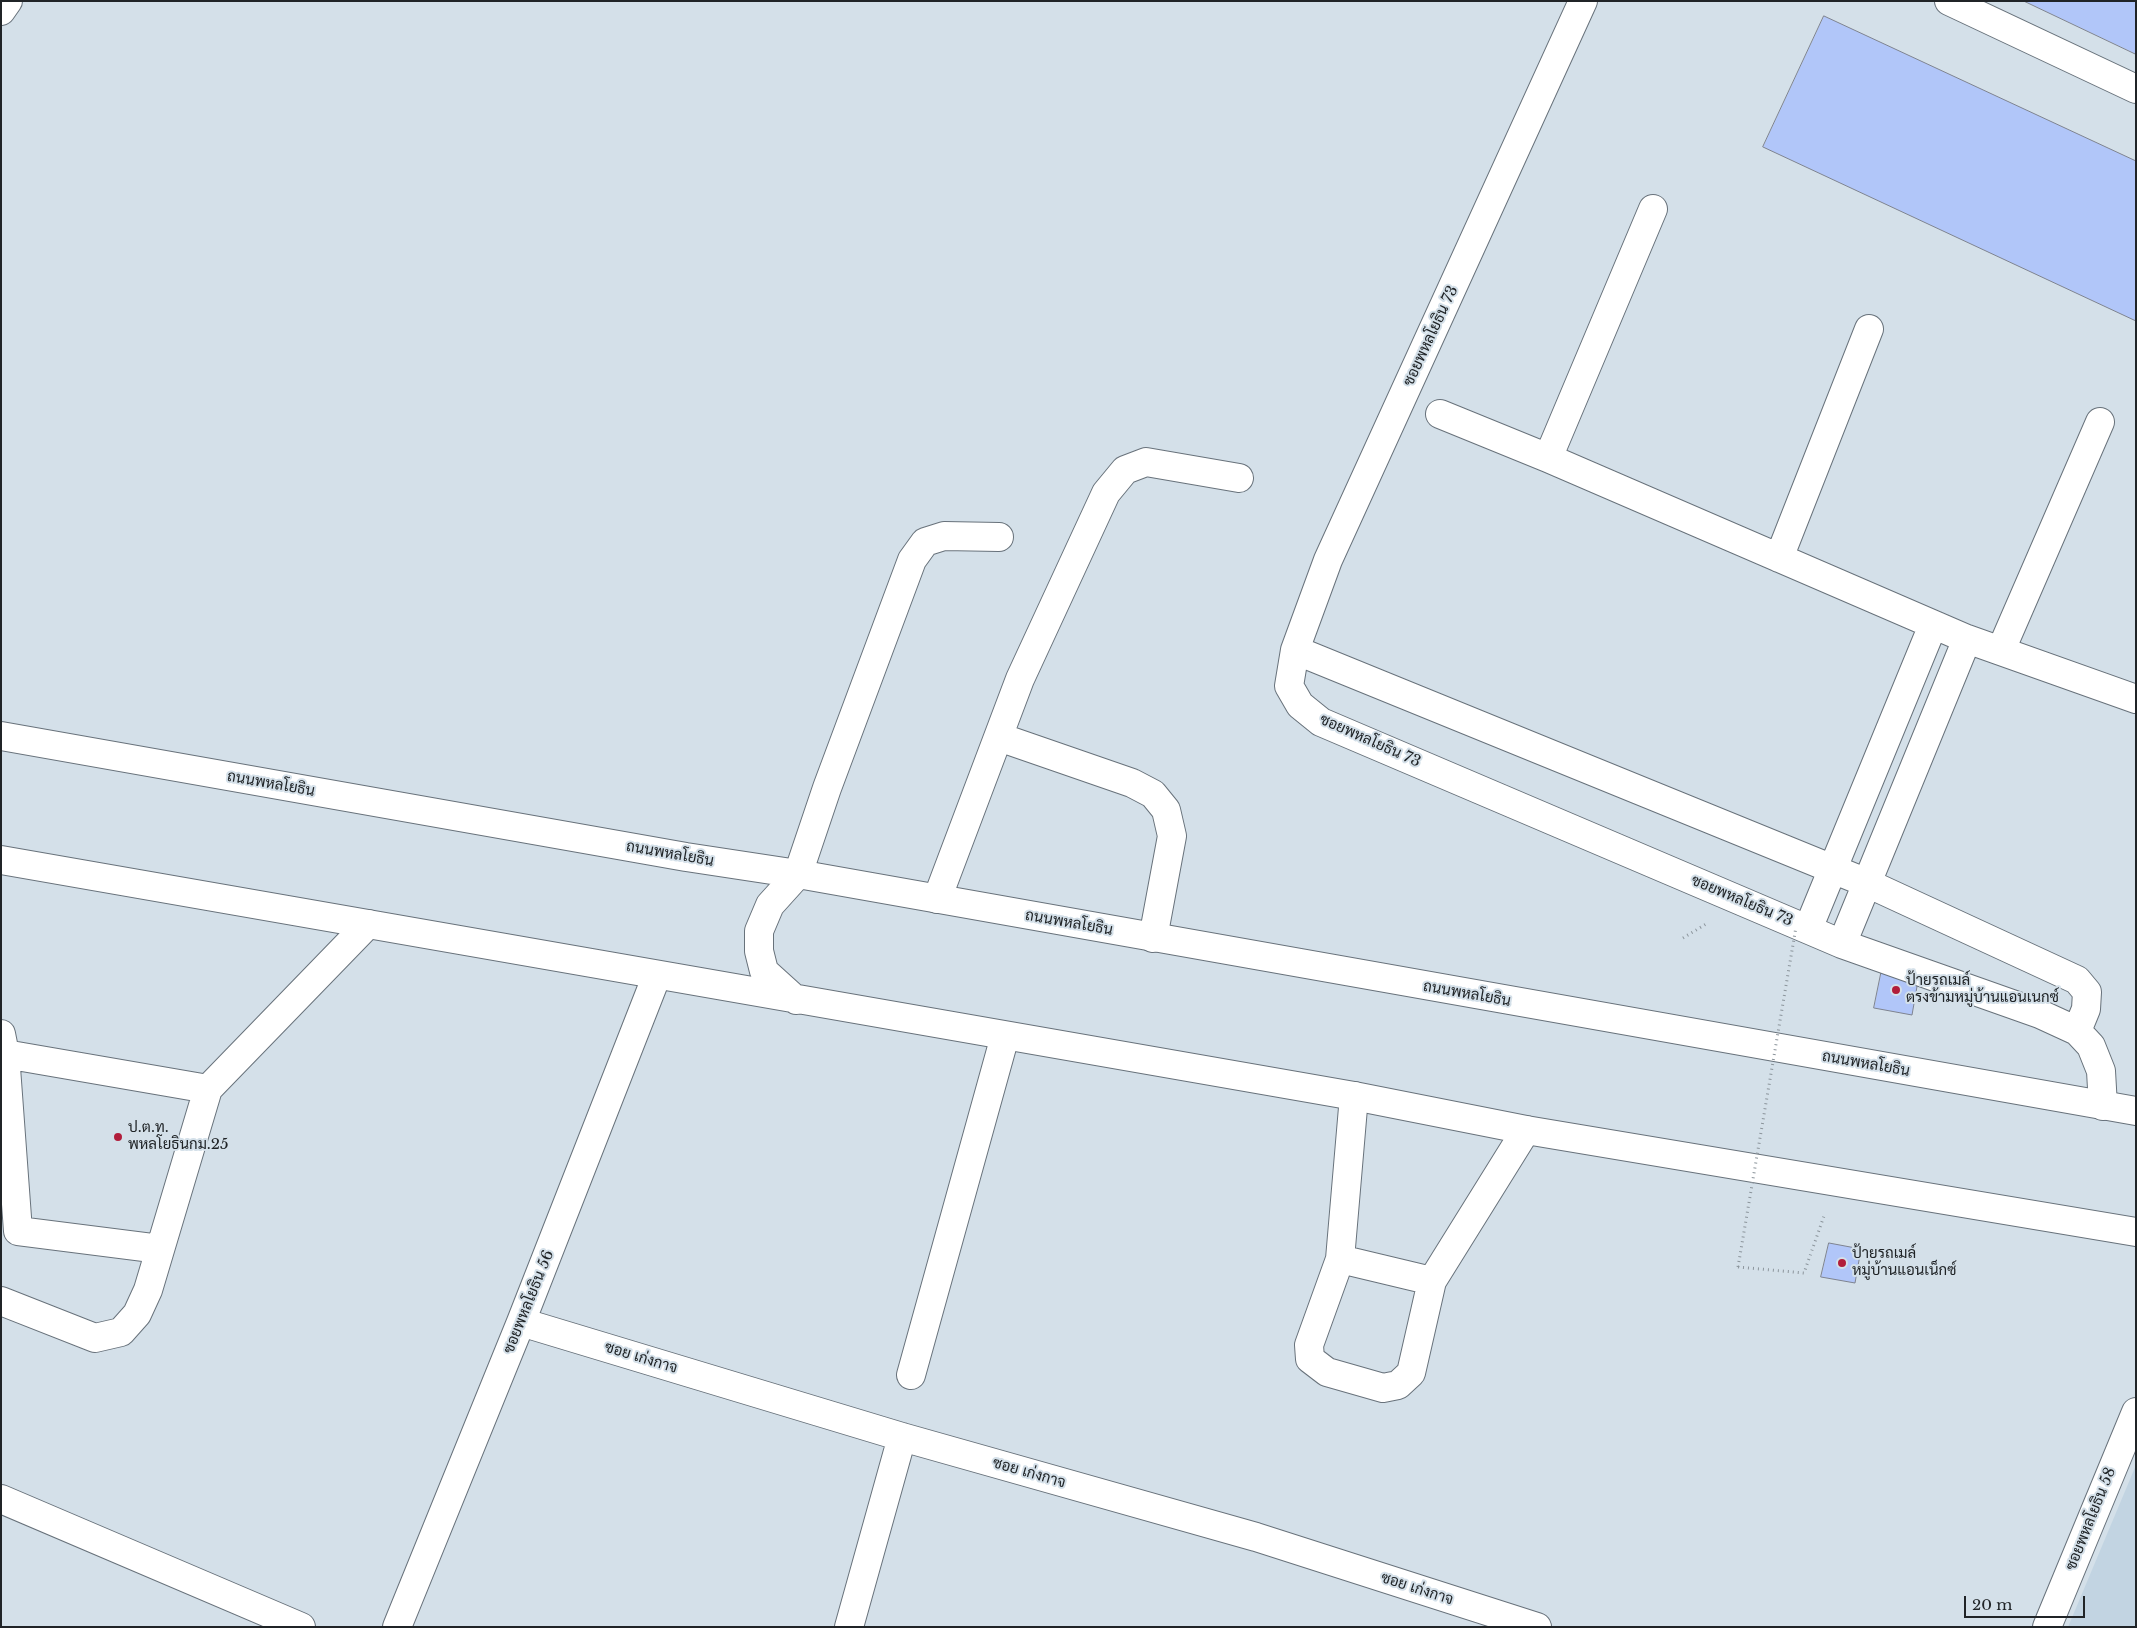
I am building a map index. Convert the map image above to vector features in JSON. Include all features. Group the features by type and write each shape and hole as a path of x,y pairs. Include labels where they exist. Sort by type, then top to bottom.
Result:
{"street":[{"path":"1,11 8,1"},
{"name":"ซอยพหลโยธิน 73","path":"1583,1 1328,560 1295,650 1289,686 1300,705 1321,722 1802,928 2040,1014 2077,1031 2091,1046 2101,1071 2103,1106"},
{"path":"1949,1 2136,89"},
{"path":"1548,458 1653,210"},
{"path":"1779,558 1869,329"},
{"path":"1440,414 1548,458 1967,639 2136,699"},
{"path":"2001,650 2100,422"},
{"path":"937,899 1020,679 1106,493 1125,470 1146,462 1239,478"},
{"path":"796,1000 764,971 759,951 759,931 770,905 798,874 827,788 912,560 925,542 944,536 999,537"},
{"path":"1802,928 1833,870 1934,625"},
{"path":"1842,944 1967,639"},
{"path":"1295,650 1867,883 2077,980 2087,992 2086,1009 2077,1031"},
{"name":"ถนนพหลโยธิน","path":"1,736 666,854 798,874 2136,1111"},
{"path":"999,736 1132,783 1153,794 1166,810 1172,836 1153,938"},
{"path":"1,860 1354,1096 1526,1130 2136,1232"},
{"path":"1,1301 95,1338 121,1332 137,1314 148,1290 208,1089 368,924"},
{"name":"ซอยพหลโยธิน 56","path":"397,1627 521,1322 657,975"},
{"path":"911,1375 1005,1036"},
{"path":"160,1249 18,1230 3,1048 208,1089"},
{"path":"1354,1096 1340,1260 1309,1345 1310,1359 1327,1372 1383,1388 1398,1385 1411,1373 1432,1281 1526,1130"},
{"path":"1340,1260 1432,1281"},
{"name":"ซอย เก่งกาจ","path":"521,1322 902,1437 1256,1538 1537,1627"},
{"name":"ซอยพหลโยธิน 58","path":"2047,1627 2136,1412"},
{"path":"849,1627 902,1437"},
{"path":"1,1499 301,1627"}],"path":[{"path":"1802,928 1738,1267 1804,1273 1835,1182"}],"shaded area":[{"path":"2136,1465 2136,1627 2068,1627"}],"building":[{"path":"2024,1 2136,1 2136,54"},
{"path":"1824,16 2136,161 2136,321 1763,147"},
{"path":"1882,969 1919,975 1912,1015 1874,1008"},
{"path":"1829,1243 1861,1249 1855,1283 1821,1277"}],"place":[{"name":"ป้ายรถเมล์ ตรงข้ามหมู่บ้านแอนเนกซ์","path":"1896,990"},
{"name":"ป.ต.ท. พหลโยธินกม.25","path":"118,1137"},
{"name":"ป้ายรถเมล์ หมู่บ้านแอนเน็กซ์","path":"1842,1263"}]}
